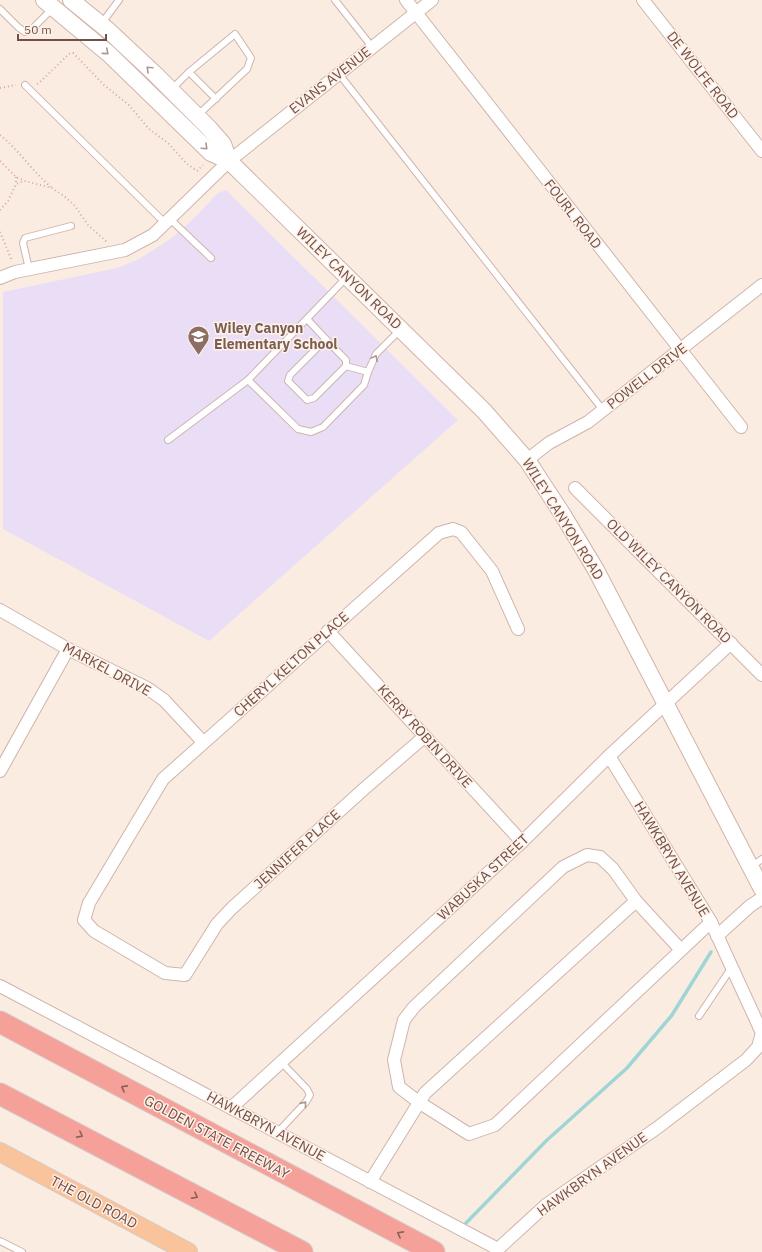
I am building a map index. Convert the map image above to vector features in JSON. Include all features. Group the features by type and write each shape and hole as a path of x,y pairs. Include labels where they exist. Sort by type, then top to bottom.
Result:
{"highway":[{"name":"GOLDEN STATE FREEWAY","path":"0,1022 434,1252"},
{"path":"5,1098 302,1252"}],"main road":[{"name":"THE OLD ROAD","path":"0,1152 166,1244 188,1252"}],"street":[{"name":"WILEY CANYON ROAD","path":"71,0 101,25 197,116 223,144 229,161"},
{"name":"FOURL ROAD","path":"406,0 741,427"},
{"name":"EVANS AVENUE","path":"0,278 28,269 125,250 154,235 229,161 432,0"},
{"name":"DE WOLFE ROAD","path":"643,0 762,151"},
{"name":"WILEY CANYON ROAD","path":"48,4 109,54 211,153 229,161 484,411 527,460 563,515 596,570 667,704 757,863 762,889"},
{"path":"90,39 101,25"},
{"path":"158,103 171,90"},
{"path":"184,128 197,116"},
{"name":"POWELL DRIVE","path":"527,460 549,443 574,431 603,410 762,285"},
{"name":"OLD WILEY CANYON ROAD","path":"576,488 731,642 762,675"},
{"name":"CHERYL KELTON PLACE","path":"84,920 89,903 163,779 440,533 452,529 461,532 492,571 518,629"},
{"name":"MARKEL DRIVE","path":"0,610 68,648 146,688 164,700 203,742"},
{"name":"KERRY ROBIN DRIVE","path":"328,631 380,685 424,736 522,842"},
{"name":"WABUSKA STREET","path":"231,1108 280,1061 522,842 609,756 667,704 731,642"},
{"path":"0,771 68,648"},
{"name":"JENNIFER PLACE","path":"84,920 94,931 165,973 185,974 217,924 232,908 424,736"},
{"name":"HAWKBRYN AVENUE","path":"0,986 498,1250 546,1205 657,1128 746,1060 758,1047 762,1033 711,922 609,756"},
{"path":"682,950 636,901 614,869 600,857 587,855 563,867 414,1007 404,1020 394,1060 399,1087 420,1103 469,1134 495,1126 682,950 711,922"},
{"path":"717,936 750,906 762,898"},
{"path":"370,1182 425,1093 636,901"}],"lane":[{"path":"101,25 119,0"},
{"path":"335,0 372,47"},
{"path":"0,9 25,32 34,28 48,4"},
{"path":"171,90 189,72 235,34 251,58 247,69 197,116"},
{"path":"189,72 216,98"},
{"path":"339,74 603,410"},
{"path":"25,85 168,222 211,258"},
{"path":"28,269 23,243 25,238 71,226"},
{"path":"168,440 248,380 308,320 347,277"},
{"path":"308,320 346,360 346,366 314,398 307,400 288,381 290,375 326,339"},
{"path":"248,380 298,429 311,432 323,427 364,385 376,354 401,329"},
{"path":"346,366 368,372"},
{"path":"699,1016 732,967"},
{"path":"277,1133 306,1102 310,1095 307,1089 280,1061"},
{"path":"0,1241 22,1252"}],"path":[{"path":"0,88 40,83 69,54 73,53 104,85 129,105 149,128 169,144 186,163 197,171 203,165"},
{"path":"0,135 18,151 36,175 75,206 88,225 106,240 110,252"},
{"path":"0,161 16,177 52,188"},
{"path":"0,210 8,201 16,184 16,177"},
{"path":"16,184 25,181"},
{"path":"0,232 15,272"}],"shaded area":[{"name":"Wiley Canyon Elementary School","path":"226,190 458,420 209,641 3,529 3,292 117,268 139,259 172,238 218,193"}],"waterway":[{"path":"466,1223 546,1141 627,1068 672,1015 711,952"}],"place":[{"name":"Wiley Canyon Elementary School","path":"198,356"}]}
